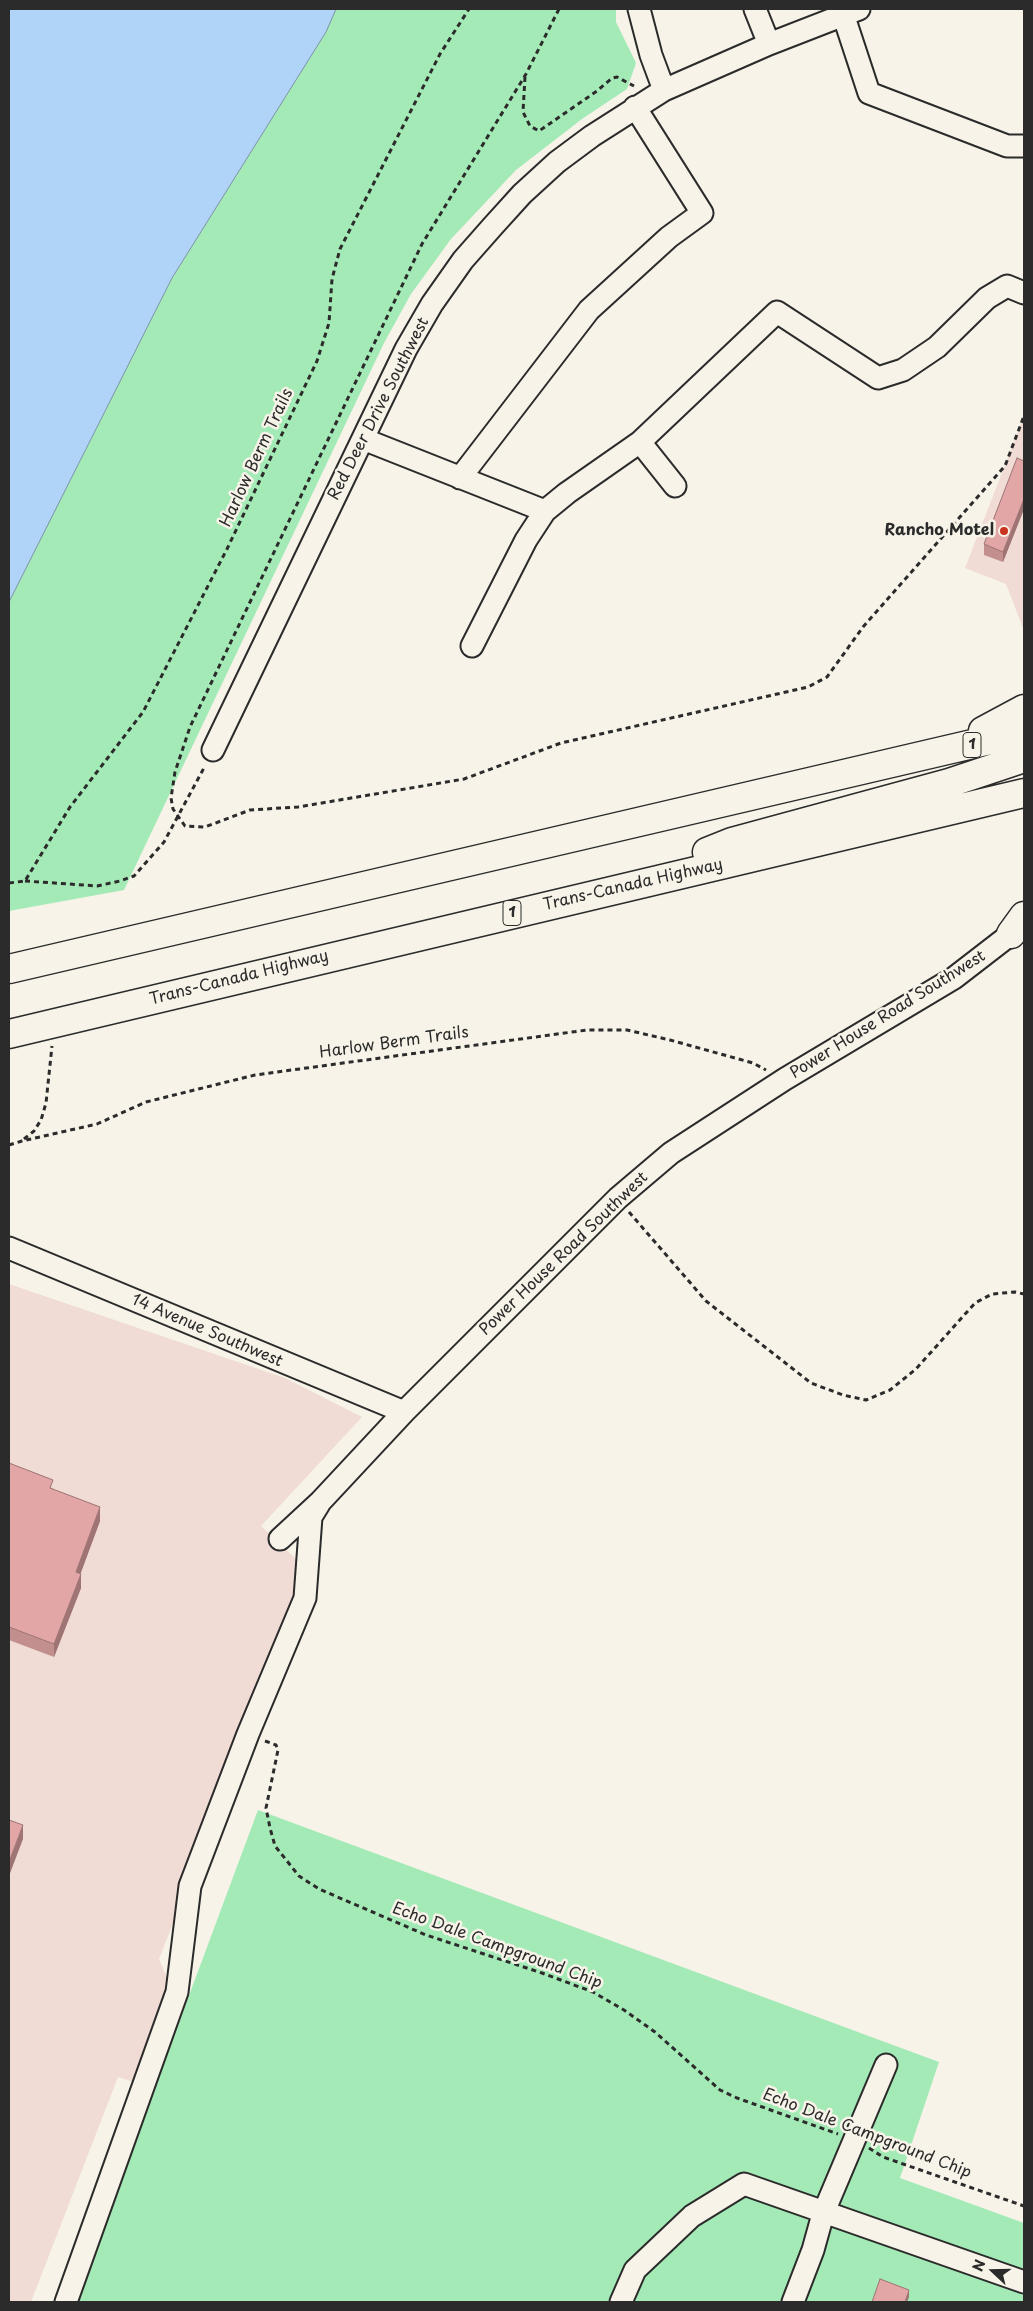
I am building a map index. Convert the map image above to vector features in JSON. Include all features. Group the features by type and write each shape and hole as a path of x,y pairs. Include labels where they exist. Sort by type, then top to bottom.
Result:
{"highway":[{"path":"919,758 994,726 1024,709"},
{"name":"1","path":"9,969 1024,732"},
{"path":"612,890 732,842 949,783 1024,758"},
{"name":"Trans-Canada Highway","path":"9,1034 39,1038 612,890 1024,793"},
{"path":"990,801 1024,810"}],"street":[{"path":"639,9 651,55 664,90"},
{"path":"755,9 770,44"},
{"path":"851,11 869,93 1007,146 1024,146"},
{"name":"Red Deer Drive Southwest","path":"213,750 406,349 432,304 463,260 522,194 592,136 635,97 664,90 851,11"},
{"path":"460,478 590,310 669,237 702,212 635,97"},
{"path":"472,646 526,540 545,512 567,493 640,442 777,312 878,378 903,370 937,347 987,298 1007,286 1024,293"},
{"path":"362,439 545,512"},
{"path":"640,442 675,486"},
{"name":"Power House Road Southwest","path":"280,1539 320,1502 404,1412 618,1198 671,1153 785,1079 954,978 1020,925"},
{"name":"14 Avenue Southwest","path":"9,1248 404,1412"},
{"path":"66,2302 177,1992 190,1886 248,1734 305,1598 311,1518 320,1502"},
{"path":"793,2302 813,2250 823,2214 856,2141 886,2064"},
{"path":"621,2302 635,2270 692,2216 744,2184 823,2214 1024,2282"}],"path":[{"name":"Harlow Berm Trails","path":"25,881 70,807 143,712 227,549 317,361 329,323 332,279 340,249 440,54 469,9"},
{"path":"525,77 523,112 530,126 539,131 597,91 612,78 617,78 635,97"},
{"path":"9,883 25,881 97,886 134,876 164,842 213,750"},
{"name":"Harlow Berm Trails","path":"9,1145 22,1140 97,1124 146,1102 255,1075 587,1030 627,1030 670,1040 753,1063 785,1079"},
{"path":"22,1140 34,1131 41,1120 46,1103 52,1046 39,1038"},
{"path":"618,1198 657,1247 706,1301 811,1383 843,1396 866,1400 890,1390 916,1369 975,1303 992,1294 1015,1292 1024,1294"},
{"name":"Echo Dale Campground Chip","path":"248,1734 276,1745 278,1750 266,1808 275,1846 298,1876 319,1889 426,1934 592,1992 624,2010 655,2032 720,2090 737,2098 856,2141 883,2157 1024,2206"}],"shaded area":[{"path":"1024,416 1024,631 1006,584 965,568"},
{"path":"9,1284 285,1378 362,1417 261,1526 311,1573 159,1959 171,1987 137,2083 118,2077 31,2302 9,2302"}],"green space":[{"path":"336,9 616,9 616,22 636,63 627,89 582,119 516,170 451,239 411,294 384,343 124,890 9,911 9,602 172,278 326,32"},
{"path":"258,1810 939,2062 900,2178 1024,2223 1024,2302 75,2302"}],"water":[{"path":"9,9 336,9 326,32 172,278 9,602"}],"building":[{"name":"Rancho Motel","path":"1017,458 1024,461 1024,499 1003,552 984,544"},
{"path":"9,1463 53,1480 50,1488 100,1507 76,1572 81,1574 54,1644 9,1627"},
{"path":"9,1820 23,1825 9,1862"},
{"path":"880,2279 909,2290 905,2302 872,2302"}],"place":[{"name":"Rancho Motel","path":"1004,531"}]}
